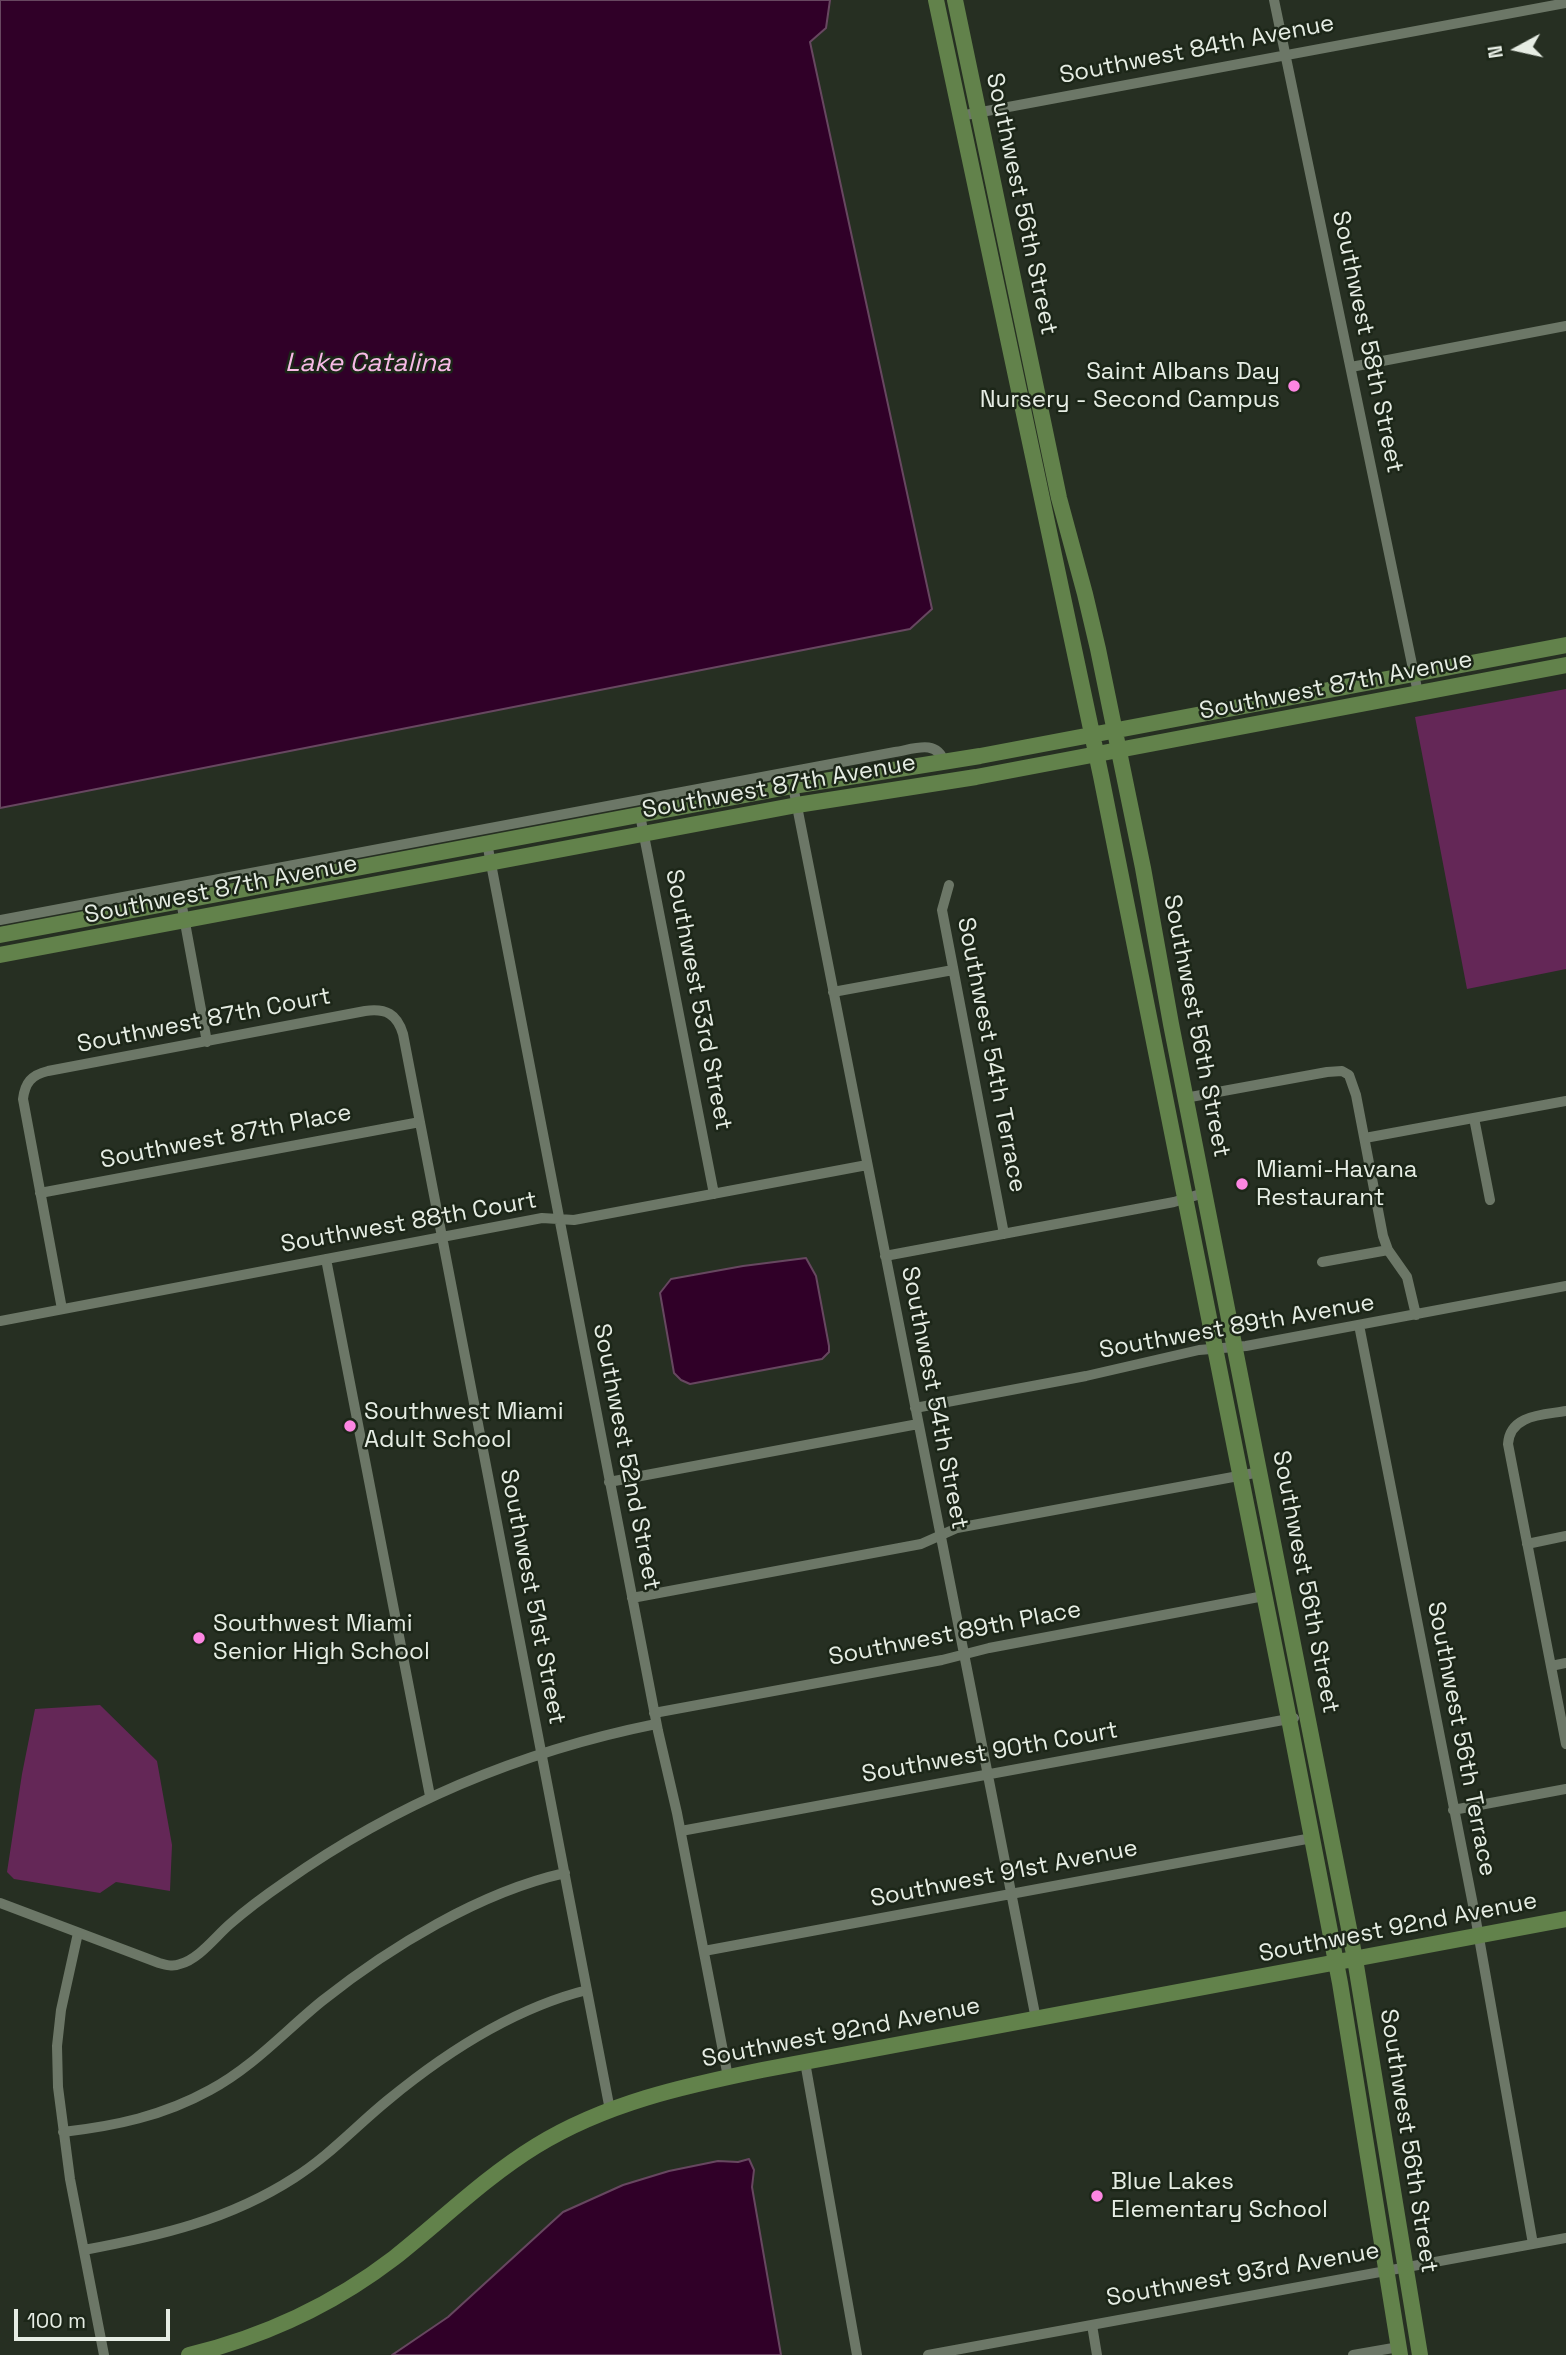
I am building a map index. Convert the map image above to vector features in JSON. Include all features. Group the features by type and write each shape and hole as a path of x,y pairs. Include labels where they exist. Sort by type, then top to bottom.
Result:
{"main road":[{"name":"Southwest 56th Street","path":"936,0 1093,735 1241,1475 1336,1963 1400,2351"},
{"name":"Southwest 56th Street","path":"955,0 1065,524 1085,594 1143,869 1185,1098 1355,1959 1420,2355"},
{"path":"1015,374 1033,370"},
{"name":"Southwest 87th Avenue","path":"0,935 181,901 339,863 487,843 793,786 944,762 1566,645"},
{"name":"Southwest 87th Avenue","path":"0,955 797,805 1096,754 1566,665"},
{"path":"925,784 942,771 944,762"},
{"path":"339,863 343,890"},
{"name":"Southwest 92nd Avenue","path":"189,2355 271,2329 332,2299 393,2259 477,2187 557,2134 610,2110 673,2090 804,2062 1566,1919"}],"street":[{"name":"Southwest 58th Street","path":"1274,0 1418,693"},
{"name":"Southwest 84th Avenue","path":"960,117 1566,3"},
{"path":"1351,367 1566,326"},
{"name":"Southwest 87th Avenue","path":"0,920 339,863 915,748 936,748 944,762"},
{"name":"Southwest 54th Street","path":"793,786 1036,2019"},
{"name":"Southwest 53rd Street","path":"640,815 714,1194"},
{"name":"Southwest 52nd Street","path":"487,843 655,1719 681,1831 728,2077"},
{"name":"Southwest 54th Terrace","path":"949,885 942,910 1004,1234"},
{"path":"181,901 207,1042"},
{"path":"833,992 953,970"},
{"name":"Southwest 87th Court","path":"40,1193 23,1100 27,1083 32,1077 48,1071 365,1011 383,1010 391,1013"},
{"name":"Southwest 51st Street","path":"391,1013 397,1019 403,1034 610,2110"},
{"path":"1185,1098 1331,1071 1349,1075 1356,1095 1383,1236 1388,1250 1407,1277 1416,1315"},
{"path":"1365,1138 1566,1101"},
{"path":"1474,1118 1490,1200"},
{"name":"Southwest 87th Place","path":"40,1193 420,1122"},
{"name":"Southwest 88th Court","path":"0,1321 542,1218 574,1220 867,1164"},
{"path":"40,1193 62,1309"},
{"path":"884,1256 1204,1194"},
{"path":"1322,1262 1388,1250"},
{"path":"326,1259 430,1797"},
{"name":"Southwest 89th Avenue","path":"915,1408 1077,1378 1215,1348 1235,1348 1566,1286"},
{"name":"Southwest 56th Terrace","path":"1359,1325 1478,1936 1533,2244"},
{"path":"1566,1411 1524,1419 1511,1431 1508,1439 1566,1744"},
{"path":"609,1482 918,1424"},
{"path":"632,1598 921,1544 957,1528 1260,1472"},
{"path":"1527,1544 1566,1536"},
{"name":"Southwest 89th Place","path":"1,1906 159,1964 183,1964 244,1912 296,1874 388,1817 430,1797 541,1754 655,1719 989,1648 1264,1596"},
{"path":"1551,1666 1566,1663"},
{"name":"Southwest 90th Court","path":"681,1831 1308,1716"},
{"path":"1453,1810 1566,1789"},
{"name":"Southwest 91st Avenue","path":"704,1951 1312,1838"},
{"path":"63,2132 146,2118 207,2092 242,2071 323,2001 392,1952 479,1904 533,1881 565,1873"},
{"path":"78,1933 64,1990 57,2046 58,2087 63,2132 104,2355"},
{"path":"84,2250 176,2231 217,2218 256,2200 324,2157 389,2099 461,2048 541,2005 587,1990"},
{"path":"804,2062 857,2355"},
{"name":"Southwest 93rd Avenue","path":"928,2355 976,2351 1092,2325 1566,2238"},
{"path":"1092,2325 1097,2355"},
{"path":"1353,2355 1400,2351"}],"shaded area":[{"path":"1566,689 1566,969 1467,989 1415,717"},
{"path":"100,1705 157,1761 172,1845 170,1891 116,1882 100,1893 14,1879 7,1872 35,1709"}],"water":[{"name":"Lake Catalina","path":"0,0 830,0 826,28 810,42 932,609 910,629 0,808"},
{"path":"806,1258 816,1276 829,1346 829,1352 822,1359 690,1384 674,1373 660,1293 671,1279"},
{"path":"749,2159 754,2170 752,2187 781,2355 392,2355 448,2317 563,2212 623,2185 669,2171 718,2161 738,2162"}],"place":[{"name":"Saint Albans Day Nursery - Second Campus","path":"1294,386"},
{"name":"Miami-Havana Restaurant","path":"1242,1184"},
{"name":"Southwest Miami Adult School","path":"350,1426"},
{"name":"Southwest Miami Senior High School","path":"199,1638"},
{"name":"Blue Lakes Elementary School","path":"1097,2196"}]}
